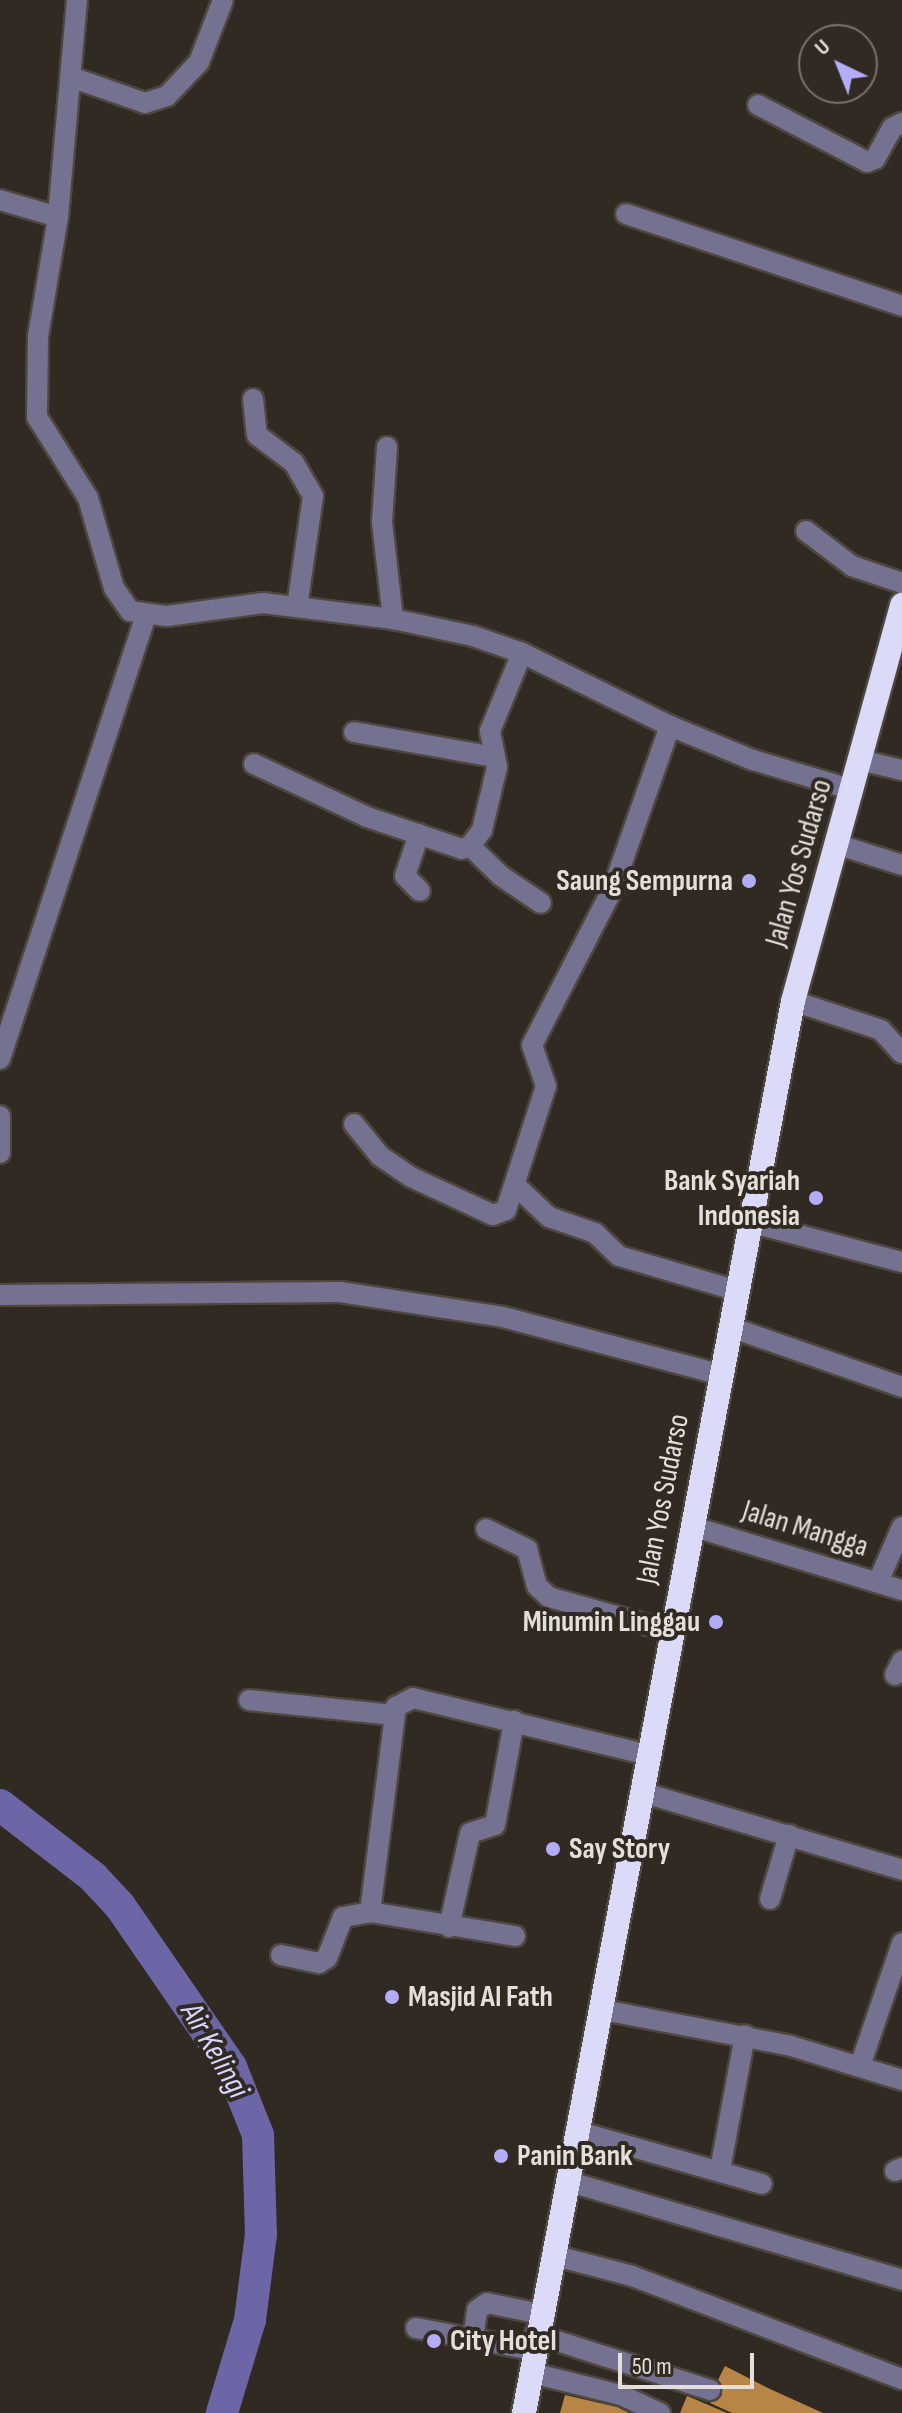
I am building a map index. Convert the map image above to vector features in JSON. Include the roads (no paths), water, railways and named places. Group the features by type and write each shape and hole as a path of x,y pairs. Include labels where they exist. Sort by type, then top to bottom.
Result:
{"highway":[{"name":"Jalan Yos Sudarso","path":"524,2413 535,2343 556,2256 603,2010 669,1631 719,1374 753,1223 793,1001 839,845 902,605"}],"street":[{"path":"71,77 145,103 167,96 199,62 223,0"},
{"path":"71,1 71,77 58,217 38,336 37,417 88,498 120,600 146,616 248,603 393,619 522,653 670,726 778,769 853,790"},
{"path":"758,105 867,162 902,123"},
{"path":"0,200 58,217"},
{"path":"626,214 902,306"},
{"path":"253,399 257,435 294,463 313,496 297,607"},
{"path":"387,447 382,522 393,619"},
{"path":"806,531 852,566 902,583"},
{"path":"0,1059 146,616"},
{"path":"254,764 419,834 462,849 470,846 482,830 497,767 490,731 522,653"},
{"path":"354,1124 386,1162 493,1215 506,1210 546,1086 532,1045 613,888 670,726"},
{"path":"354,732 494,757"},
{"path":"860,760 902,770"},
{"path":"419,834 405,876 420,891"},
{"path":"839,845 902,865"},
{"path":"470,846 501,876 541,903"},
{"path":"793,1001 881,1030 902,1053"},
{"path":"0,1116 0,1153"},
{"path":"515,1185 549,1217 595,1233 619,1256 738,1291"},
{"path":"753,1223 902,1262"},
{"path":"0,1295 340,1292 503,1317 719,1374"},
{"path":"730,1327 902,1387"},
{"name":"Jalan Mangga","path":"691,1526 902,1590"},
{"path":"878,1582 902,1527"},
{"path":"486,1529 527,1549 537,1586 549,1597 669,1631"},
{"path":"370,1912 393,1715 402,1701 413,1698 649,1755"},
{"path":"249,1700 393,1715"},
{"path":"449,1927 470,1833 495,1825 514,1721"},
{"path":"641,1792 902,1870"},
{"path":"770,1899 789,1835"},
{"path":"281,1955 319,1963 327,1958 343,1917 370,1912 515,1936"},
{"path":"860,2066 902,1943"},
{"path":"603,2010 745,2035 902,2080"},
{"path":"720,2170 745,2035"},
{"path":"580,2132 762,2184"},
{"path":"570,2182 902,2280"},
{"path":"556,2256 648,2282 902,2379"},
{"path":"473,2339 477,2310 487,2303 535,2343 621,2395 660,2413"},
{"path":"416,2328 473,2339 535,2343 710,2390"}],"waterway":[{"name":"Air Kelingi","path":"0,1805 93,1877 120,1906 231,2067 258,2135 261,2234 250,2320 222,2413"}],"place":[{"name":"Saung Sempurna","path":"749,881"},
{"name":"Bank Syariah Indonesia","path":"816,1198"},
{"name":"Minumin Linggau","path":"716,1622"},
{"name":"Say Story","path":"553,1849"},
{"name":"Masjid Al Fath","path":"392,1997"},
{"name":"Panin Bank","path":"501,2156"},
{"name":"City Hotel","path":"434,2341"}]}
